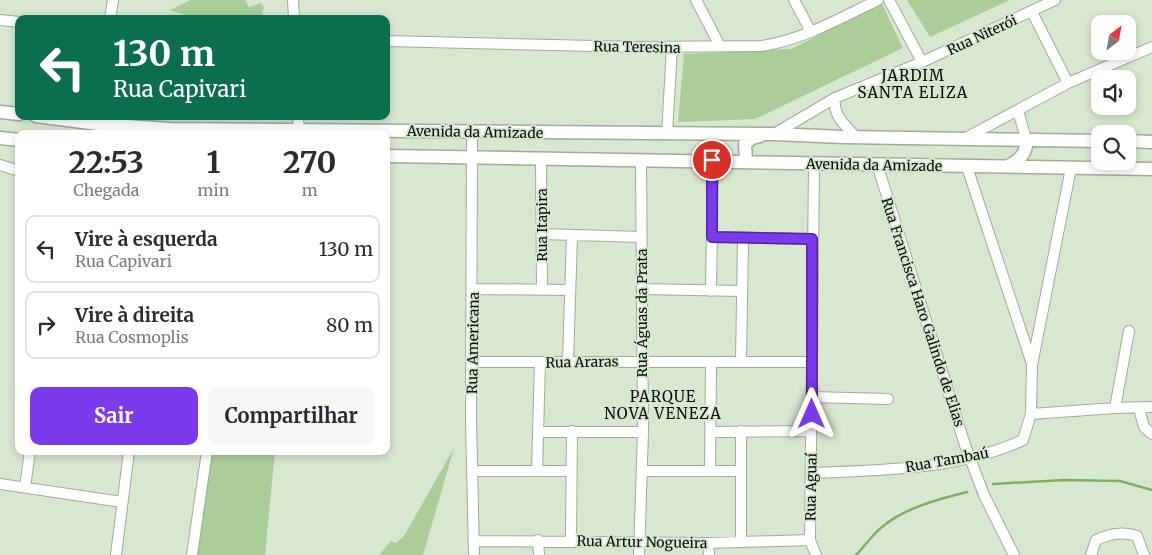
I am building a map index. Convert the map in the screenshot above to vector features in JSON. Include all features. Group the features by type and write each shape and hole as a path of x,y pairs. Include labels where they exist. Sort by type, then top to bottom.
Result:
{"main road":[{"path":"0,112 15,114"},
{"name":"Avenida da Amizade","path":"99,120 164,130"},
{"name":"Avenida da Amizade","path":"196,130 299,126 472,132 774,134 1091,141"},
{"path":"746,162 745,144 747,141 774,134"},
{"path":"0,138 15,140"},
{"path":"1008,166 1017,162 1026,150 1026,139"},
{"path":"1136,141 1152,142"},
{"name":"Avenida da Amizade","path":"390,156 541,160 712,160 814,165 876,164 1152,169"}],"street":[{"path":"111,15 113,0"},
{"path":"293,0 294,15"},
{"path":"696,0 720,46"},
{"path":"794,0 811,32"},
{"name":"Rua Teresina","path":"390,41 672,48 761,46 780,43 811,32 878,0"},
{"path":"889,0 922,62"},
{"name":"Rua Niterói","path":"774,134 835,98 922,62 1056,0"},
{"path":"1032,12 1068,84"},
{"path":"0,20 15,22"},
{"path":"964,139 1068,84 1152,47"},
{"path":"667,134 672,48"},
{"name":"Avenida da Amizade","path":"835,98 833,109 837,117 856,137"},
{"path":"1018,110 1026,139"},
{"name":"Rua Americana","path":"472,132 474,555"},
{"name":"Rua Itapira","path":"541,160 542,290"},
{"name":"Rua Águas da Prata","path":"639,555 642,471 641,160"},
{"path":"711,291 712,160"},
{"name":"Rua Francisca Haro Galindo de Elias","path":"876,164 971,459 984,495 1014,555"},
{"path":"0,165 15,170"},
{"name":"Rua Aguaí","path":"810,540 814,165"},
{"path":"967,167 1032,365"},
{"path":"1071,168 1032,365 1031,414 1115,408 1152,408"},
{"path":"542,234 641,237"},
{"path":"568,362 572,236"},
{"path":"712,237 812,239"},
{"path":"741,361 743,239"},
{"path":"473,289 570,290"},
{"path":"642,289 741,291"},
{"path":"1115,408 1129,331"},
{"name":"Rua Araras","path":"473,362 811,362"},
{"path":"538,470 540,362"},
{"path":"710,471 711,362"},
{"path":"812,397 888,399"},
{"path":"1138,408 1144,427 1152,434"},
{"name":"Rua Tambaú","path":"812,473 920,468 971,459 1003,450 1023,440 1031,414"},
{"path":"571,541 570,471 572,431"},
{"path":"741,431 741,541"},
{"path":"710,432 811,431"},
{"path":"539,432 642,432"},
{"path":"25,487 29,455"},
{"path":"116,555 128,455"},
{"path":"192,555 206,455"},
{"path":"473,471 570,471"},
{"path":"642,471 740,471"},
{"path":"0,484 122,502"},
{"path":"1090,555 1096,540 1111,534 1137,536 1144,555"},
{"path":"538,540 539,555"},
{"name":"Rua Artur Nogueira","path":"474,541 538,540 708,543 810,540"},
{"path":"810,540 816,555"},
{"path":"708,543 709,555"}],"green space":[{"path":"191,0 245,0 249,7 261,3 264,7 261,15 184,15 170,10"},
{"path":"907,0 1010,0 930,37"},
{"path":"882,4 903,48 755,119 678,122 684,54 791,49"},
{"path":"454,448 423,555 379,555 391,541 396,543 404,536"},
{"path":"207,455 275,455 265,555 193,555"}],"waterway":[{"path":"993,484 1065,480 1120,481 1152,490"},
{"path":"856,555 878,530 901,514 934,501 967,492"}],"district":[{"name":"JARDIM SANTA ELIZA","path":"913,84"},
{"name":"PARQUE NOVA VENEZA","path":"663,404"}],"route":[{"path":"712,160 712,237 812,239 812,414"}]}
